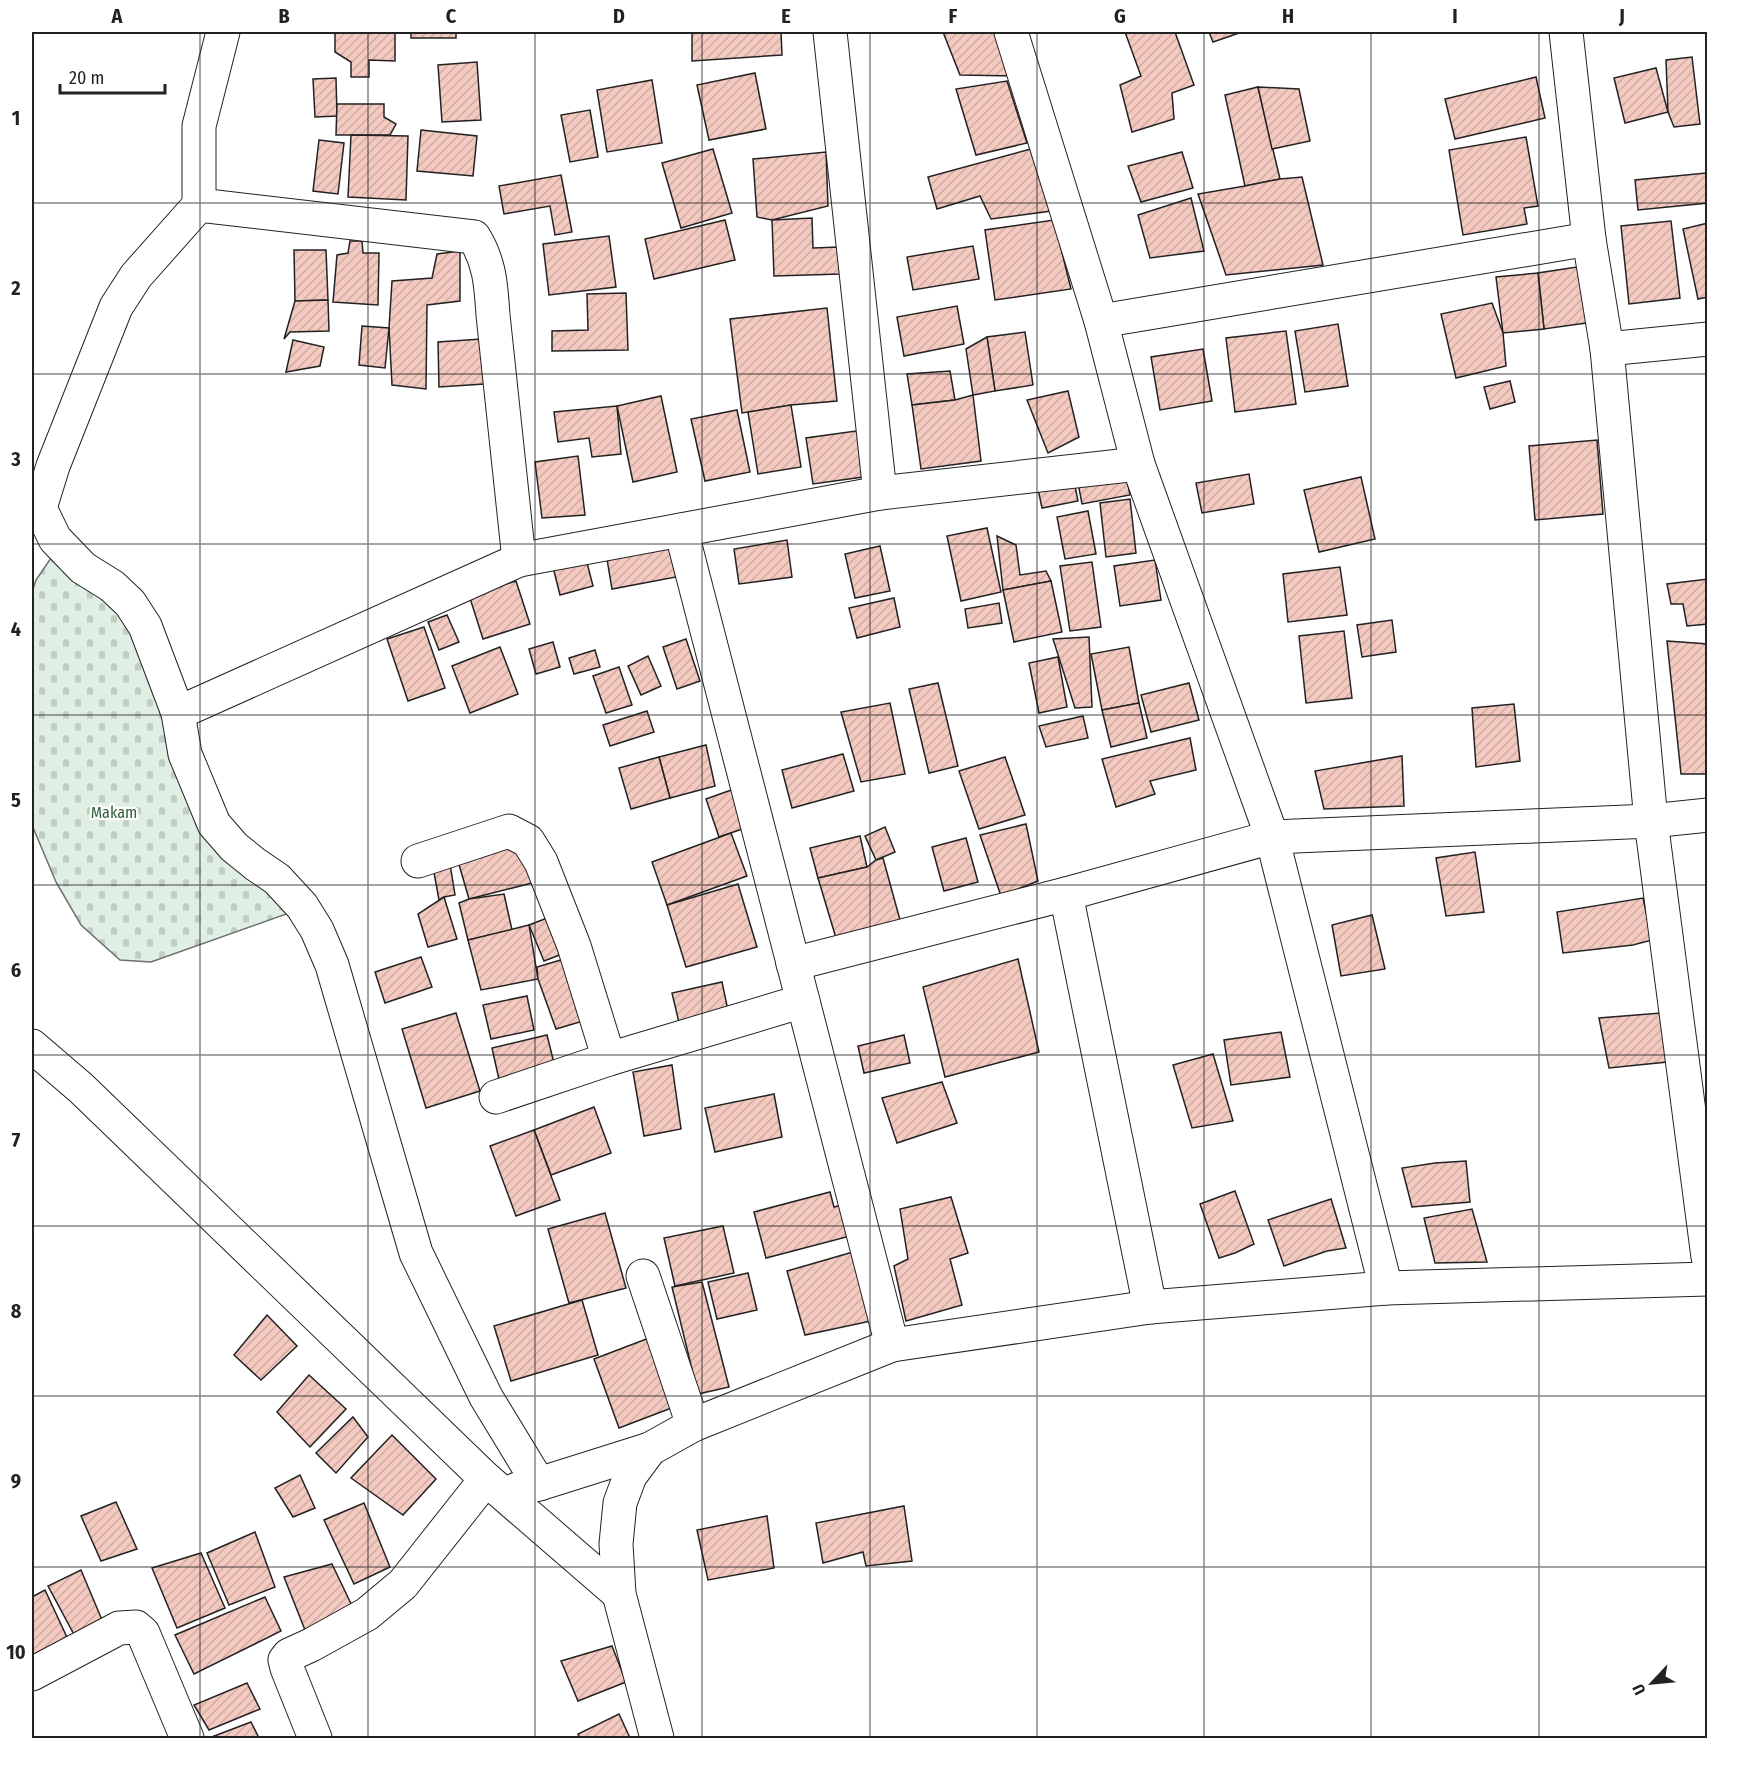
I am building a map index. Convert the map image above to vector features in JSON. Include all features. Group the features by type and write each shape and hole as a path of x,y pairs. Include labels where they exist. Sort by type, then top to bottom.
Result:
{"street":[{"path":"223,32 199,126 199,205 136,276 116,307 53,465 40,508 55,539 83,568 112,586 130,603 145,626 178,713 185,754 214,824 234,847 277,879 292,894 317,930 332,965 416,1253 486,1397 539,1484"},
{"path":"830,32 880,493"},
{"path":"1011,32 1101,321 1138,464 1272,837 1386,1288"},
{"path":"1566,32 1589,239 1607,350 1652,821 1707,1257"},
{"path":"199,205 474,237 483,251 491,278 519,560"},
{"path":"1101,321 1589,239"},
{"path":"1607,350 1707,339"},
{"path":"178,713 519,560 880,493 1138,464"},
{"path":"681,530 892,1346"},
{"path":"793,964 1066,894 1272,837 1652,821 1707,815"},
{"path":"418,861 508,831 528,841 541,862 561,910 609,1059"},
{"path":"1066,894 1150,1307"},
{"path":"496,1097 609,1059 803,1001"},
{"path":"32,1046 72,1080 495,1486 620,1594"},
{"path":"643,1276 693,1425"},
{"path":"315,1738 285,1660 289,1655 367,1614 403,1584 495,1486 539,1484 651,1449 693,1425 892,1346 1150,1307 1386,1288 1707,1279"},
{"path":"651,1449 630,1476 620,1503 616,1544 620,1594 657,1738"},
{"path":"32,1674 119,1628 136,1627 143,1633 187,1738"}],"green space":[{"name":"Makam","path":"53,555 78,574 129,625 174,746 292,912 151,962 120,960 81,925 56,882 32,825 32,592 36,580"}],"building":[{"path":"335,32 395,32 395,61 369,60 369,77 351,77 351,62 335,52"},
{"path":"411,32 456,32 456,38 411,38"},
{"path":"692,32 781,32 782,55 692,61"},
{"path":"943,32 997,32 1014,76 960,75"},
{"path":"1125,32 1175,32 1194,85 1172,93 1174,119 1132,132 1120,85 1141,76"},
{"path":"1209,32 1242,32 1213,42"},
{"path":"1692,57 1700,124 1674,127 1668,112 1666,60"},
{"path":"477,62 481,120 442,122 438,65"},
{"path":"1656,68 1668,112 1625,123 1614,78"},
{"path":"755,73 766,129 709,140 697,85"},
{"path":"1536,77 1545,118 1455,139 1445,99"},
{"path":"336,78 337,116 315,117 313,79"},
{"path":"652,80 662,143 607,152 597,90"},
{"path":"1007,81 1027,143 976,155 956,89"},
{"path":"1258,87 1280,179 1245,186 1225,95"},
{"path":"1258,87 1299,89 1310,141 1272,149"},
{"path":"337,104 384,104 384,117 396,124 390,135 336,135"},
{"path":"590,110 598,157 570,162 561,115"},
{"path":"421,130 477,136 473,176 417,171"},
{"path":"351,135 408,136 406,200 348,197"},
{"path":"1526,137 1538,206 1524,208 1527,224 1463,235 1449,150"},
{"path":"319,140 344,143 338,194 313,191"},
{"path":"1038,147 1051,211 991,219 980,196 937,209 928,177"},
{"path":"713,149 732,213 681,228 662,163"},
{"path":"826,152 828,206 772,220 757,217 753,159"},
{"path":"1182,152 1193,188 1141,202 1128,166"},
{"path":"1706,173 1708,203 1638,210 1635,180"},
{"path":"561,175 572,232 555,235 550,206 504,214 499,186"},
{"path":"1302,177 1323,265 1226,275 1198,194"},
{"path":"1191,198 1204,251 1150,258 1138,215"},
{"path":"812,218 813,248 839,247 841,274 774,276 772,220"},
{"path":"725,220 735,260 654,279 645,239"},
{"path":"1054,220 1071,289 995,300 985,230"},
{"path":"1671,221 1680,298 1629,304 1621,226"},
{"path":"1708,223 1708,297 1698,299 1683,229"},
{"path":"609,236 616,287 549,295 543,244"},
{"path":"350,241 362,241 363,253 379,253 378,305 333,302 337,255 348,253"},
{"path":"973,246 979,279 913,290 907,257"},
{"path":"294,250 326,250 328,300 295,301"},
{"path":"460,251 460,301 427,305 426,389 392,385 389,328 392,281 432,278 437,254"},
{"path":"1590,265 1600,321 1544,329 1538,273"},
{"path":"1538,273 1544,329 1503,333 1496,277"},
{"path":"626,293 628,350 552,351 552,331 588,330 587,294"},
{"path":"328,300 329,331 290,332 284,339 295,301"},
{"path":"1492,303 1503,333 1506,366 1456,378 1441,314"},
{"path":"957,306 964,344 904,356 897,317"},
{"path":"827,308 837,401 742,413 730,319"},
{"path":"1338,324 1348,386 1305,392 1295,331"},
{"path":"362,326 389,328 385,368 359,365"},
{"path":"1286,331 1296,404 1235,412 1226,338"},
{"path":"1025,332 1033,385 995,391 987,337"},
{"path":"987,337 995,391 973,395 966,349"},
{"path":"481,339 484,384 439,387 438,342"},
{"path":"293,340 324,347 320,366 286,372"},
{"path":"1203,349 1212,401 1160,410 1151,357"},
{"path":"950,371 955,400 912,405 907,374"},
{"path":"1510,381 1515,402 1490,409 1484,387"},
{"path":"1068,391 1079,437 1048,453 1027,400"},
{"path":"973,395 981,461 921,469 912,405 955,400"},
{"path":"661,396 677,472 633,482 617,406"},
{"path":"791,405 801,467 758,474 748,412"},
{"path":"617,406 621,454 592,457 589,438 558,442 554,412"},
{"path":"737,410 750,472 705,481 691,419"},
{"path":"863,430 870,476 813,484 806,438"},
{"path":"1597,440 1603,514 1535,520 1529,446"},
{"path":"578,456 585,515 542,518 535,462"},
{"path":"1126,474 1130,495 1082,504 1078,483"},
{"path":"1249,474 1254,504 1202,513 1196,483"},
{"path":"1361,477 1375,539 1319,552 1304,490"},
{"path":"1074,481 1078,501 1042,508 1038,489"},
{"path":"1130,499 1136,553 1106,557 1100,503"},
{"path":"1088,511 1096,554 1065,559 1057,517"},
{"path":"987,528 1001,592 961,601 947,536"},
{"path":"997,536 1016,545 1020,575 1046,571 1051,581 1003,590"},
{"path":"787,540 792,577 739,584 734,549"},
{"path":"669,541 676,577 612,589 606,553"},
{"path":"880,546 890,591 855,598 845,554"},
{"path":"585,555 593,586 560,595 552,563"},
{"path":"1155,560 1161,600 1120,606 1114,566"},
{"path":"1092,562 1101,627 1070,631 1060,566"},
{"path":"1340,567 1347,615 1288,622 1283,574"},
{"path":"1708,579 1708,624 1687,626 1683,604 1671,604 1667,584"},
{"path":"516,581 530,624 483,639 469,595"},
{"path":"1051,581 1062,632 1014,642 1003,590"},
{"path":"894,598 900,627 857,638 849,608"},
{"path":"999,603 1002,623 968,628 965,609"},
{"path":"447,615 459,642 439,650 428,622"},
{"path":"1392,620 1396,652 1362,657 1357,625"},
{"path":"424,627 445,688 408,701 387,639"},
{"path":"1344,631 1352,698 1306,703 1299,636"},
{"path":"1089,637 1092,707 1075,708 1053,639"},
{"path":"686,639 700,681 677,689 663,647"},
{"path":"1667,641 1708,644 1708,774 1681,774"},
{"path":"553,642 560,667 536,674 529,649"},
{"path":"500,647 518,694 470,713 452,666"},
{"path":"1129,647 1139,703 1102,710 1091,654"},
{"path":"595,650 600,667 574,674 569,658"},
{"path":"648,656 661,686 641,695 628,666"},
{"path":"1058,657 1067,707 1039,713 1029,663"},
{"path":"619,667 632,705 606,713 593,676"},
{"path":"938,683 958,766 929,773 909,689"},
{"path":"1189,683 1199,720 1151,732 1141,695"},
{"path":"890,703 905,774 861,782 841,712"},
{"path":"1139,703 1147,738 1111,747 1102,710"},
{"path":"1514,704 1520,761 1476,767 1472,708"},
{"path":"647,711 654,732 610,746 603,725"},
{"path":"1083,716 1088,738 1046,747 1039,726"},
{"path":"1190,738 1196,770 1150,781 1155,794 1116,807 1102,759"},
{"path":"706,745 715,786 670,798 659,757"},
{"path":"843,754 854,791 792,808 782,770"},
{"path":"1402,756 1404,806 1324,809 1315,771"},
{"path":"659,757 670,798 631,809 619,768"},
{"path":"1005,757 1025,815 979,829 959,771"},
{"path":"734,789 748,827 719,837 706,799"},
{"path":"1026,824 1038,881 1001,896 980,835"},
{"path":"885,827 895,852 876,860 865,836"},
{"path":"731,833 747,876 667,905 652,862"},
{"path":"860,836 867,867 818,878 810,848"},
{"path":"966,838 978,882 944,891 932,847"},
{"path":"526,842 536,882 469,899 458,861"},
{"path":"1475,852 1484,912 1446,916 1436,858"},
{"path":"883,858 900,920 836,938 818,878 867,867"},
{"path":"450,864 455,895 439,900 433,867"},
{"path":"738,884 757,947 686,967 667,905"},
{"path":"504,894 512,930 468,940 459,903 469,899"},
{"path":"444,897 457,939 428,947 418,914"},
{"path":"1643,898 1652,940 1633,945 1563,953 1557,912"},
{"path":"555,915 570,951 544,961 529,925"},
{"path":"1372,915 1385,969 1341,976 1332,925"},
{"path":"529,925 538,979 481,990 468,940"},
{"path":"421,957 432,987 385,1003 375,972"},
{"path":"564,959 583,1021 556,1029 538,979 537,967"},
{"path":"1018,959 1039,1052 945,1077 923,987"},
{"path":"722,982 730,1020 681,1031 672,993"},
{"path":"527,996 534,1030 491,1039 483,1005"},
{"path":"456,1013 480,1091 426,1108 402,1029"},
{"path":"1661,1013 1667,1062 1609,1068 1599,1018"},
{"path":"1281,1032 1290,1077 1231,1085 1224,1040"},
{"path":"547,1035 556,1071 500,1084 492,1048"},
{"path":"904,1035 910,1063 864,1073 858,1046"},
{"path":"1213,1054 1233,1121 1192,1128 1173,1065"},
{"path":"672,1065 681,1129 644,1136 633,1072"},
{"path":"942,1082 957,1123 897,1143 882,1098"},
{"path":"774,1094 782,1137 715,1152 705,1108"},
{"path":"594,1107 611,1153 551,1175 534,1130"},
{"path":"534,1130 560,1200 516,1216 490,1146"},
{"path":"1466,1161 1470,1202 1412,1207 1402,1168"},
{"path":"1235,1191 1254,1244 1219,1258 1200,1204"},
{"path":"830,1192 834,1207 846,1204 854,1235 766,1258 754,1212"},
{"path":"951,1197 968,1253 950,1259 962,1305 906,1321 894,1266 908,1259 900,1209"},
{"path":"1331,1199 1346,1248 1327,1251 1284,1266 1268,1220"},
{"path":"1472,1209 1487,1262 1435,1263 1424,1218"},
{"path":"605,1213 626,1288 569,1303 548,1229"},
{"path":"723,1226 734,1273 675,1286 664,1238"},
{"path":"853,1252 871,1321 805,1335 787,1271"},
{"path":"748,1273 757,1310 717,1319 708,1282"},
{"path":"702,1282 729,1387 698,1394 672,1287"},
{"path":"582,1300 598,1355 511,1381 494,1326"},
{"path":"267,1315 297,1346 261,1380 234,1355"},
{"path":"649,1338 674,1407 619,1428 594,1359"},
{"path":"309,1375 346,1409 310,1447 277,1412"},
{"path":"353,1417 368,1437 336,1473 316,1453"},
{"path":"392,1435 436,1479 403,1515 351,1478"},
{"path":"300,1475 315,1508 293,1517 275,1488"},
{"path":"116,1502 137,1549 101,1561 81,1516"},
{"path":"364,1503 390,1567 354,1584 324,1520"},
{"path":"904,1506 912,1561 866,1566 863,1552 823,1563 816,1523"},
{"path":"767,1516 774,1568 708,1580 697,1530"},
{"path":"255,1532 275,1587 229,1605 207,1553"},
{"path":"201,1553 225,1608 177,1628 152,1568"},
{"path":"332,1564 354,1610 305,1630 284,1577"},
{"path":"81,1570 105,1627 77,1640 48,1586"},
{"path":"45,1590 71,1646 32,1666 32,1597"},
{"path":"265,1597 281,1631 194,1674 175,1635"},
{"path":"612,1646 626,1682 578,1701 561,1661"},
{"path":"247,1683 260,1709 209,1730 194,1705"},
{"path":"619,1714 630,1738 580,1738 578,1734"},
{"path":"251,1722 259,1738 209,1738"}]}
